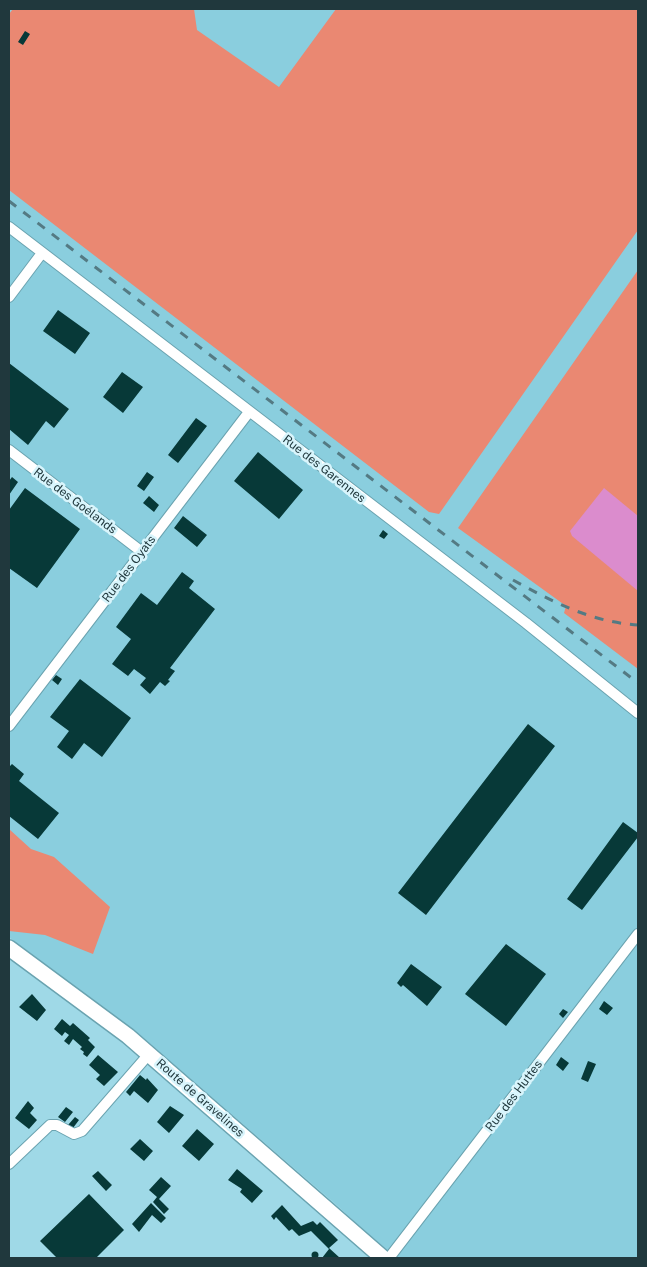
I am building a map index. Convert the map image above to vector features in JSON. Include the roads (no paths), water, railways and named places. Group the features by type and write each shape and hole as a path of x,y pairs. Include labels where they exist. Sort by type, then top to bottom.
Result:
{"main road":[{"name":"Route de Gravelines","path":"9,948 88,1005 149,1054 383,1258"}],"street":[{"name":"Rue des Garennes","path":"9,227 526,624 638,713"},
{"path":"9,296 42,253"},
{"name":"Rue des Oyats","path":"9,726 249,412"},
{"name":"Rue des Goélands","path":"9,450 142,552"},
{"name":"Rue des Huttes","path":"389,1258 638,934"},
{"path":"9,1164 50,1125 56,1125 74,1134 82,1130 149,1054"}],"railway":[{"path":"9,201 638,683"},
{"path":"513,580 573,610 604,620 638,625"}]}
